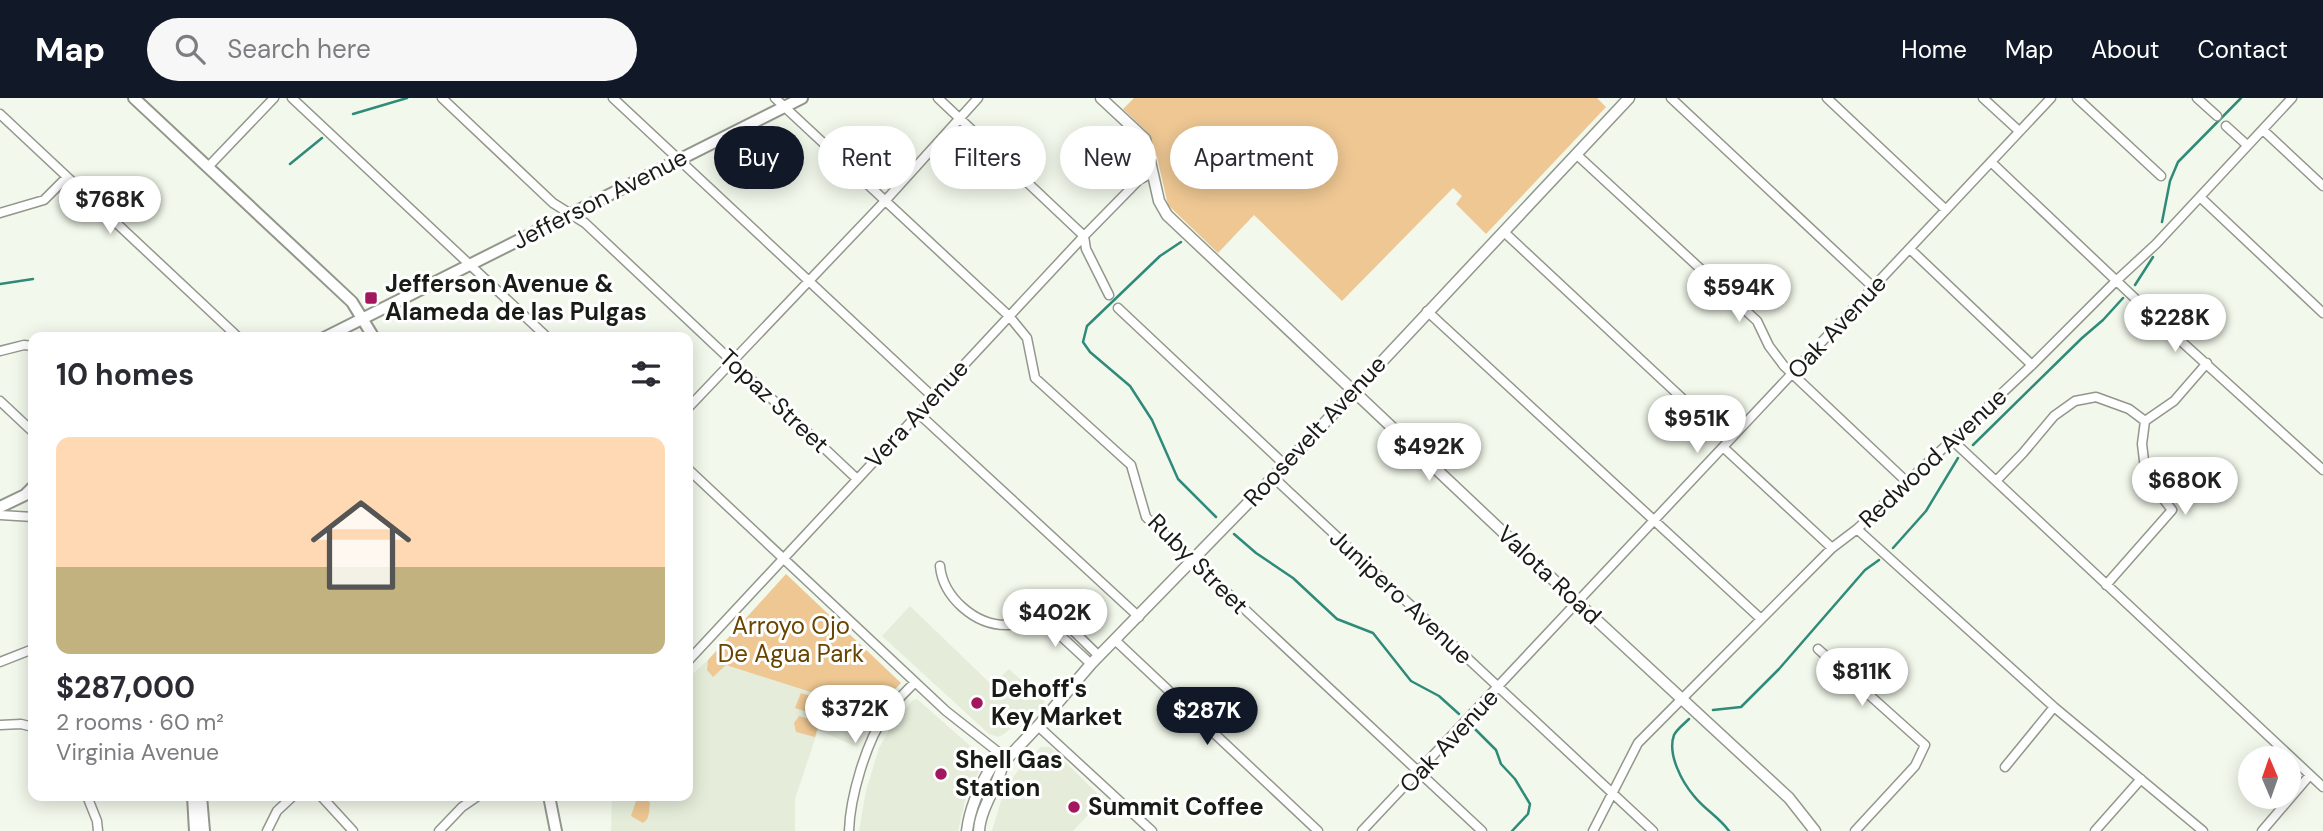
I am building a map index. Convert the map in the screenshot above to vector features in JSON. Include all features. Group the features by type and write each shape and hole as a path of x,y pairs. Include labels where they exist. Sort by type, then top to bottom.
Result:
{"main road":[{"path":"134,98 352,302 370,332"},
{"name":"Jefferson Avenue","path":"336,332 802,98"},
{"path":"0,507 8,505 28,491"},
{"path":"193,801 195,831"},
{"path":"201,801 204,831"},
{"path":"550,801 556,831"}],"street":[{"path":"208,167 274,98"},
{"path":"292,98 542,332"},
{"name":"Topaz Street","path":"442,98 553,203 585,223 857,479"},
{"path":"612,98 933,397"},
{"name":"Ruby Street","path":"775,98 1009,316 1027,338 1035,378 1131,465 1146,517 1482,831"},
{"path":"938,98 1084,236 1086,248 1109,295"},
{"path":"693,403 885,201 978,98"},
{"name":"Valota Road","path":"1101,98 1131,126"},
{"name":"Roosevelt Avenue","path":"967,831 971,810 981,784 993,764 1004,761 1038,726 1091,664 1285,465 1629,98"},
{"path":"1671,98 1873,287"},
{"path":"1827,98 1946,210"},
{"path":"1983,98 2019,131"},
{"name":"Oak Avenue","path":"1362,831 2051,98"},
{"path":"2077,98 2161,176"},
{"path":"2197,98 2217,116"},
{"name":"Redwood Avenue","path":"1593,831 1638,743 1832,548 1908,483 2156,244 2292,98"},
{"path":"0,114 233,332"},
{"path":"2226,126 2247,145"},
{"path":"2263,130 2323,186"},
{"path":"1576,154 1757,321 1769,345 1793,375 1908,483"},
{"path":"1991,162 2323,470"},
{"path":"0,213 44,200 67,177"},
{"name":"Vera Avenue","path":"693,656 1130,189"},
{"name":"Valota Road","path":"1156,189 1167,215 1577,602 1790,798 1815,831"},
{"path":"2200,197 2323,313"},
{"path":"1504,232 1684,400"},
{"path":"1910,250 2032,365"},
{"path":"1118,308 1285,465"},
{"path":"1427,311 1761,619"},
{"path":"0,351 28,345"},
{"path":"2106,585 2172,510 2146,477 2142,444 2145,421 2174,401 2207,363"},
{"path":"1996,481 2054,416 2075,401 2096,397 2129,409 2145,421"},
{"path":"0,401 28,427"},
{"path":"918,413 1139,617"},
{"path":"1952,440 2323,787"},
{"path":"1724,448 1832,548"},
{"path":"693,474 946,711 1004,761"},
{"name":"Junipero Avenue","path":"1273,477 1653,831"},
{"path":"0,515 28,517"},
{"path":"1857,529 2054,707 2203,831"},
{"path":"940,566 941,580 947,590 976,617 993,624 1009,625 1056,614 1099,656"},
{"path":"1044,616 1048,624 1091,664"},
{"path":"1116,641 1318,831"},
{"path":"1818,649 1925,745 1914,766 1855,831"},
{"path":"0,662 28,651"},
{"path":"849,831 854,798 871,744 884,716 915,682"},
{"path":"2006,767 2054,707"},
{"path":"0,725 28,726"},
{"path":"1038,726 1152,831"},
{"name":"Roosevelt Avenue","path":"979,831 986,803 1002,771 1004,761"},
{"path":"2262,831 2310,775"},
{"path":"2095,831 2141,779"},
{"path":"89,801 98,831"},
{"path":"267,831 277,811 288,801"},
{"path":"326,801 353,831"},
{"path":"439,831 471,801"}],"shaded area":[{"path":"910,606 992,685 1009,669 1045,702 1029,719 1020,721 1004,734 998,737 989,734 882,636"},
{"path":"708,660 707,670 726,665 873,712 857,747 818,730 795,799 795,831 611,831 612,801 693,801 693,674"},
{"path":"917,699 983,757 984,762 966,797 958,831 859,831 866,791 879,748 895,720"},
{"path":"1041,747 1050,747 1103,799 1073,831 992,831 1010,781"}],"green space":[{"path":"1134,98 1597,98 1606,107 1486,234 1456,204 1462,196 1453,188 1342,301 1254,215 1218,253 1168,205 1156,155 1156,126 1141,126 1123,109"},
{"name":"Arroyo Ojo De Agua Park","path":"786,574 901,683 873,712 726,665 713,677 707,670 708,660"},
{"path":"801,693 849,709 844,724 795,708"},
{"path":"799,716 819,722 815,737 796,732 794,723"},
{"path":"636,801 650,802 648,817 643,823 631,816"}],"waterway":[{"path":"353,114 407,98"},
{"path":"2162,222 2170,181 2178,162 2241,98"},
{"path":"290,164 322,138"},
{"path":"1181,242 1160,256 1087,326 1083,342 1090,352 1130,386 1152,420 1178,479 1216,517"},
{"path":"2135,285 2153,257"},
{"path":"0,284 33,279"},
{"path":"1973,445 2123,298"},
{"path":"1893,548 1926,511 1958,458"},
{"path":"1234,534 1293,578 1337,619 1373,633 1411,681 1439,696 1459,714"},
{"path":"1713,710 1741,707 1779,669 1865,570 1879,560"},
{"path":"1689,719 1674,735 1674,759 1694,796 1729,831"},
{"path":"1474,728 1496,750 1501,764 1515,779 1530,804 1528,814 1512,831"}],"place":[{"name":"Jefferson Avenue & Alameda de las Pulgas","path":"371,298"},
{"name":"Dehoff's Key Market","path":"977,703"},
{"name":"Shell Gas Station","path":"941,774"},
{"name":"Summit Coffee","path":"1074,807"}]}
